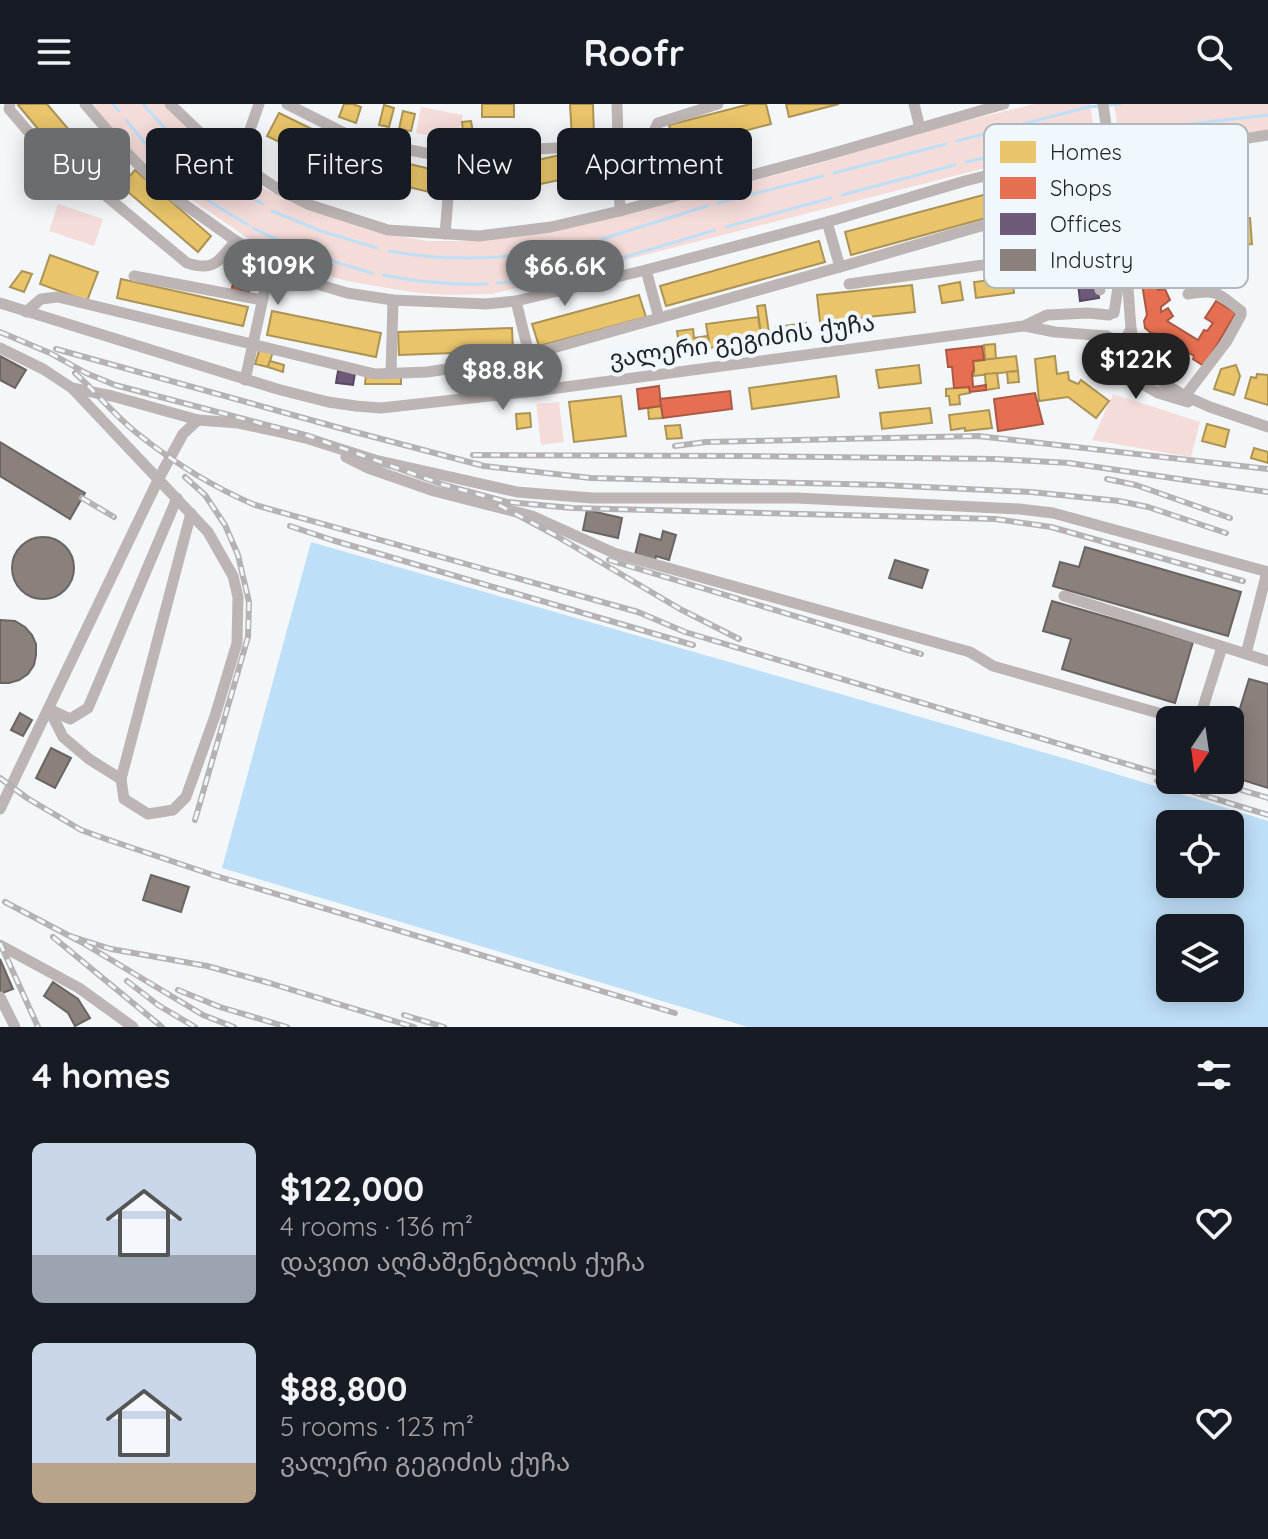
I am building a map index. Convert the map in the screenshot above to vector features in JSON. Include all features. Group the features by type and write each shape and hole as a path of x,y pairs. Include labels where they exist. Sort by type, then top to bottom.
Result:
{"street":[{"path":"10,104 9,109 25,128"},
{"path":"85,104 105,128"},
{"path":"170,104 195,128"},
{"path":"251,128 259,104"},
{"path":"287,104 358,140 427,153"},
{"path":"617,104 618,128"},
{"path":"656,128 658,123 718,104"},
{"path":"914,104 920,128"},
{"path":"752,175 1004,104"},
{"path":"1103,104 1106,124"},
{"path":"1248,138 1268,135"},
{"path":"130,156 178,200 236,241 317,284 347,293 393,300 486,304 516,301 646,270 984,176"},
{"path":"262,179 310,205 388,230 479,236 551,227 661,200"},
{"path":"111,200 187,263 203,268 215,265 236,241"},
{"path":"445,234 448,200"},
{"path":"620,200 620,211"},
{"path":"827,222 840,267"},
{"path":"26,312 41,299 58,297 375,374 427,372 514,359 984,225"},
{"path":"245,380 271,262"},
{"path":"849,284 984,265"},
{"path":"646,270 659,318"},
{"path":"134,276 262,300"},
{"path":"1116,288 1111,314 1103,328 1115,359 1142,384 1158,393 1210,407"},
{"path":"1128,288 1130,324 1136,350 1162,382 1210,407 1268,427"},
{"path":"1185,396 1227,341 1241,315 1241,311 1218,293 1188,294"},
{"path":"391,373 393,300"},
{"path":"516,301 529,354"},
{"name":"ვალერი გეგიძის ქუჩა","path":"0,303 245,380 328,402 381,408 535,391 1024,326 1047,315 1111,314"},
{"path":"1111,314 1123,314 1130,324"},
{"path":"1109,337 1126,338 1130,324"},
{"name":"ვალერი გეგიძის ქუჩა","path":"1024,326 1109,337"},
{"path":"0,348 43,369 72,388 159,478 191,513 208,532 233,576 238,597 237,643 215,716 186,797 173,810 148,814 124,799 121,779 191,513"},
{"path":"72,388 198,420 238,423 309,439 375,460 517,492 592,498 797,498 1053,513 1267,572 1246,654"},
{"path":"0,809 159,478 183,434 198,420"},
{"path":"309,439 368,468 434,491 532,516 614,553 970,652 993,666 1156,712"},
{"path":"49,709 70,719 88,708 177,498"},
{"path":"1064,596 1268,661"},
{"path":"1203,706 1222,647"},
{"path":"49,709 63,737 89,759 121,779"},
{"path":"0,945 79,988 133,1027"},
{"path":"0,997 15,1027"}],"shaded area":[{"path":"93,104 164,104 189,128 146,128 146,164 130,149 130,128 113,128"},
{"path":"1034,104 1090,104 1093,124 984,124 984,168 492,294 411,292 347,281 316,272 252,241 192,200 262,200 262,187 278,195 278,200 288,200 379,233 428,241 477,241 618,217 682,200 752,200 752,181 933,129"},
{"path":"1114,104 1268,104 1268,130 1248,132 1248,124 1117,124"},
{"path":"421,107 463,115 460,128 427,128 427,135 416,133"},
{"path":"58,204 103,219 94,246 49,231"},
{"path":"1113,394 1200,422 1191,457 1092,440"},
{"path":"559,402 564,442 541,445 536,404"}],"water":[{"path":"311,542 1084,764 1156,786 1156,794 1181,794 1232,810 1156,810 1156,898 1244,898 1244,814 1268,821 1268,1027 748,1027 222,868"}],"building: Homes":[{"path":"47,104 67,128 37,128 18,105"},
{"path":"344,104 361,107 356,123 339,117"},
{"path":"482,104 514,104 514,117 482,117"},
{"path":"570,104 593,104 594,128 571,128"},
{"path":"750,104 766,104 771,124 752,129 670,128 669,125"},
{"path":"786,104 839,104 789,117"},
{"path":"384,105 394,108 389,127 379,125"},
{"path":"403,111 415,114 411,131 411,128 399,128"},
{"path":"279,113 310,128 278,128 278,141 267,136"},
{"path":"471,121 472,128 463,128 462,122"},
{"path":"557,156 557,181 541,184 541,159"},
{"path":"411,164 427,168 427,191 411,188"},
{"path":"135,170 146,180 146,200 170,200 211,236 198,252 130,194 130,176"},
{"path":"984,195 984,219 851,255 845,232"},
{"path":"1248,218 1252,244 1248,244"},
{"path":"819,241 825,262 666,306 660,286"},
{"path":"50,255 98,272 87,301 40,284"},
{"path":"22,271 32,274 24,292 10,287"},
{"path":"121,279 248,307 243,326 117,298"},
{"path":"984,281 984,288 1013,288 1014,293 976,298 974,282"},
{"path":"960,282 963,300 942,303 939,286"},
{"path":"912,285 915,312 820,322 817,295"},
{"path":"639,295 646,317 539,346 532,324"},
{"path":"765,305 770,340 762,341 757,306"},
{"path":"272,311 381,333 376,357 267,335"},
{"path":"758,317 762,341 710,348 706,324"},
{"path":"806,323 807,333 778,336 776,327"},
{"path":"512,328 513,351 399,355 398,332"},
{"path":"693,329 694,338 708,336 710,351 680,352 677,331"},
{"path":"995,344 996,359 985,360 984,345"},
{"path":"260,348 273,352 268,367 255,364"},
{"path":"1016,356 1018,371 974,376 973,361"},
{"path":"1055,356 1057,374 1068,372 1069,380 1078,384 1081,380 1109,401 1096,418 1068,397 1039,401 1035,359"},
{"path":"270,361 284,365 283,372 268,367"},
{"path":"919,365 921,383 879,388 876,370"},
{"path":"1236,365 1240,376 1234,395 1214,389 1221,369"},
{"path":"1018,371 1019,382 1008,383 1007,372"},
{"path":"997,373 999,388 986,390 985,374"},
{"path":"366,374 401,375 401,384 365,384"},
{"path":"1257,374 1268,375 1268,405 1245,398 1251,377 1256,378"},
{"path":"836,376 839,397 752,409 749,388"},
{"path":"969,387 970,393 959,395 960,404 950,405 946,389"},
{"path":"621,396 626,436 574,442 569,402"},
{"path":"661,406 663,418 649,419 648,408"},
{"path":"930,408 932,423 882,429 880,413"},
{"path":"989,410 992,428 951,430 949,415"},
{"path":"530,413 531,427 517,429 516,414"},
{"path":"1207,424 1229,430 1225,447 1202,441"},
{"path":"680,425 682,438 667,439 665,426"},
{"path":"1254,448 1268,452 1268,463 1251,458"}],"building: Shops":[{"path":"241,278 252,280 250,289 241,287 240,290 249,292 248,296 231,292 234,280 240,281"},
{"path":"1143,288 1165,289 1170,300 1161,307 1161,312 1168,308 1173,316 1167,321 1198,340 1213,323 1205,318 1216,301 1236,313 1204,366 1193,359 1194,356 1145,328 1147,315"},
{"path":"982,346 984,360 973,361 973,387 986,385 986,390 970,392 969,387 954,388 946,350"},
{"path":"659,386 661,406 639,409 637,389"},
{"path":"730,391 732,409 663,418 660,399"},
{"path":"1035,393 1043,424 998,431 994,399"}],"building: Offices":[{"path":"1079,288 1098,288 1099,298 1080,301"},
{"path":"338,371 355,373 353,385 336,383"}],"building: Industry":[{"path":"0,356 26,370 15,388 0,380"},
{"path":"0,442 85,493 70,519 0,476"},
{"path":"587,510 622,518 618,538 583,530"},
{"path":"663,531 676,535 669,560 656,556 655,561 635,555 640,534 661,540"},
{"path":"43,537 55,539 65,546 72,556 72,580 65,590 55,597 43,599 31,597 21,590 14,580 12,568 14,556 21,546 31,539"},
{"path":"1085,547 1241,592 1228,636 1053,586 1060,562 1079,567"},
{"path":"895,560 928,570 922,588 889,578"},
{"path":"1052,601 1193,642 1175,703 1062,669 1071,639 1043,631"},
{"path":"0,620 15,621 25,627 36,644 34,665 28,674 9,683 0,683"},
{"path":"1249,679 1268,684 1268,788 1244,780 1244,706 1241,706"},
{"path":"20,713 32,720 23,736 11,730"},
{"path":"51,748 71,758 55,788 36,778"},
{"path":"151,875 189,887 181,912 143,900"},
{"path":"0,959 13,989 0,994"},
{"path":"53,982 78,999 90,1018 75,1026 68,1013 44,996"}],"waterway":[{"path":"113,104 119,111"},
{"path":"143,104 164,128"},
{"path":"1108,105 1121,104"},
{"path":"1022,124 1101,106"},
{"path":"1190,124 1268,115"},
{"path":"126,120 146,144"},
{"path":"957,141 984,134"},
{"path":"834,173 946,144"},
{"path":"966,162 984,158"},
{"path":"842,195 955,165"},
{"path":"718,203 823,176"},
{"path":"726,227 831,198"},
{"path":"208,200 248,225"},
{"path":"256,200 263,204"},
{"path":"602,239 707,206"},
{"path":"272,211 321,231 377,248"},
{"path":"253,228 311,254 372,273"},
{"path":"608,262 715,230"},
{"path":"389,251 441,257 491,257 541,252 591,241"},
{"path":"497,283 534,280 597,265"},
{"path":"383,275 409,280 487,284"}],"railway":[{"path":"0,332 115,385 309,436 444,485 507,502 572,508 995,519 1051,527 1243,581"},
{"path":"56,349 484,466 591,478 1031,492 1148,507 1226,533"},
{"path":"75,373 151,444 209,482 255,505 638,612 685,632 1156,773"},
{"path":"675,446 706,442 978,436 1268,469"},
{"path":"473,455 996,459 1069,463 1268,492"},
{"path":"185,477 205,495 225,525 238,555 249,602 248,637 195,820"},
{"path":"1107,479 1136,485 1230,518"},
{"path":"82,498 114,517"},
{"path":"499,505 555,535"},
{"path":"290,526 693,645"},
{"path":"548,531 680,609 739,639"},
{"path":"609,560 921,654"},
{"path":"0,778 81,830 106,839 216,876 675,1013"},
{"path":"1244,791 1268,798"},
{"path":"1199,794 1268,815"},
{"path":"5,902 83,943 203,1015 234,1027"},
{"path":"70,936 111,949 207,966 414,1027"},
{"path":"53,937 162,1027"},
{"path":"0,943 38,1027"},
{"path":"127,981 158,1005 195,1027"},
{"path":"178,990 220,1007 287,1027"},
{"path":"404,1015 444,1027"}]}
